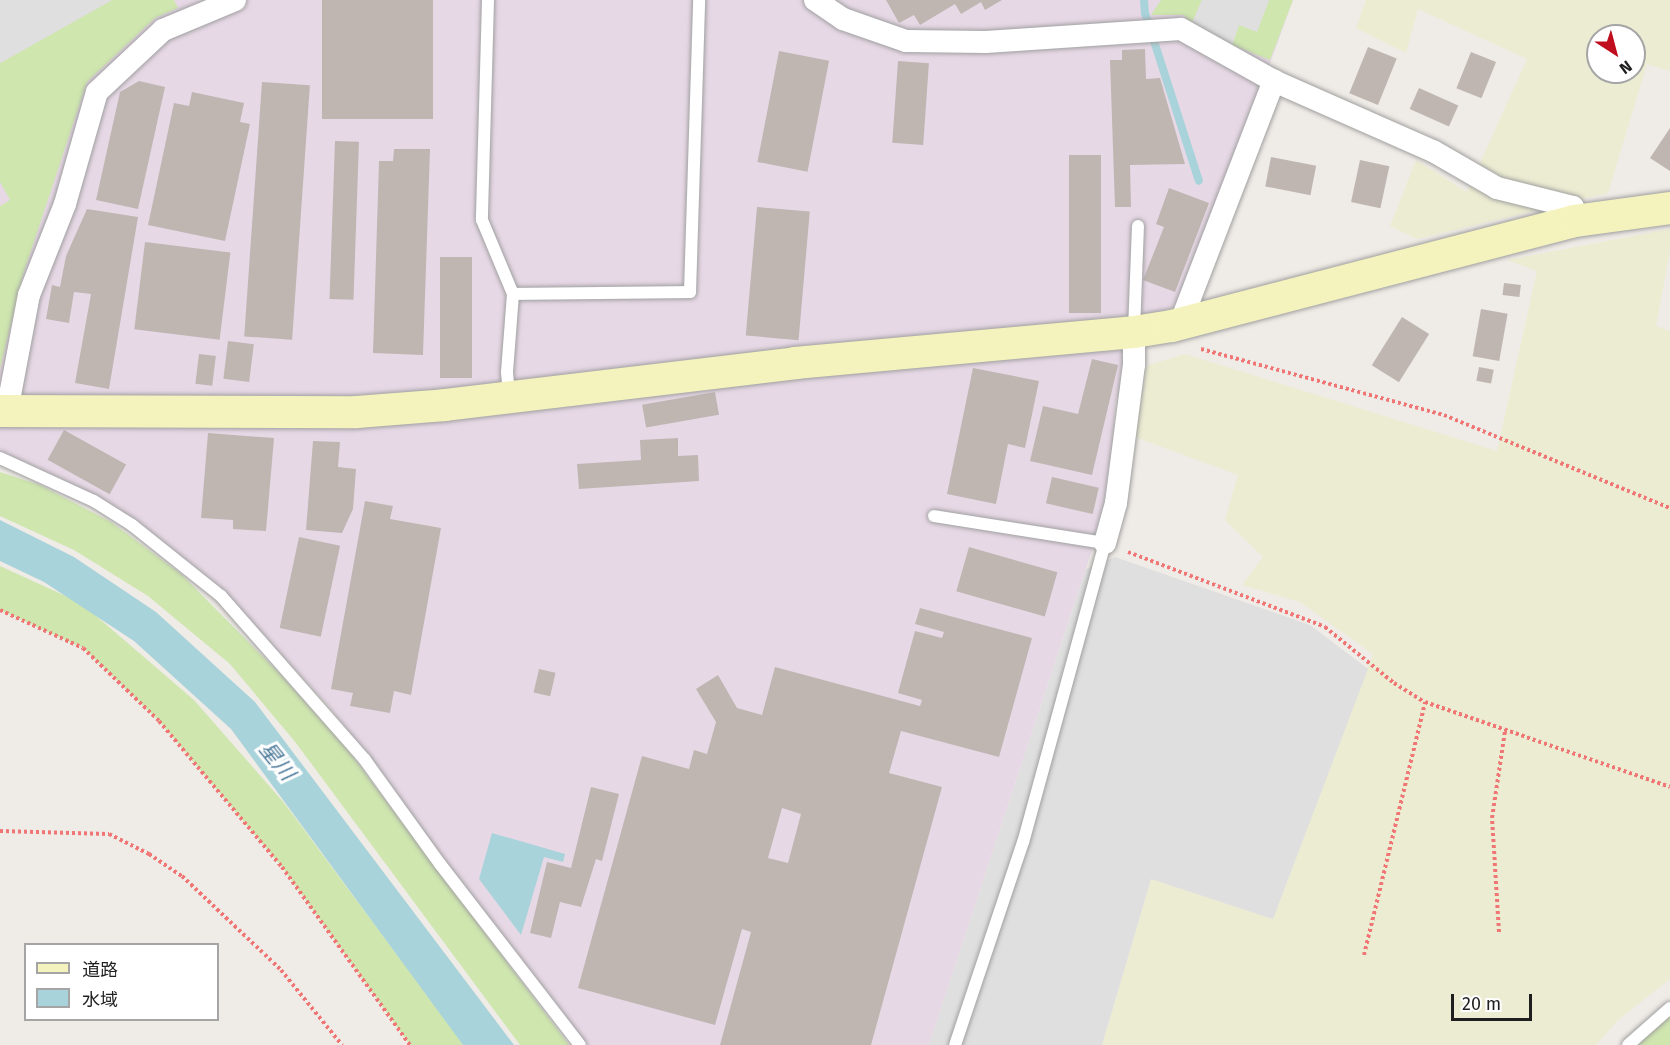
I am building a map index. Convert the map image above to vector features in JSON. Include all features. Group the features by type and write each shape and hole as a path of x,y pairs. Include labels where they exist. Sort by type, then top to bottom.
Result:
{"street":[{"path":"234,0 163,30 97,93 65,204 29,295 4,411 357,412 509,398 795,363 1134,332 1176,325 1575,221 1670,208"},
{"path":"815,0 843,20 906,42 986,42 1181,29 1274,81 1433,151 1497,188 1573,207 1575,221"},
{"path":"1176,325 1274,81"},
{"path":"1105,543 1116,503 1134,365 1134,332"}],"lane":[{"path":"488,0 483,220 513,294 507,372 509,398"},
{"path":"513,294 690,292 699,0"},
{"path":"1134,332 1138,226"},
{"path":"0,458 94,501 132,525 221,596 365,760 580,1045"},
{"path":"934,516 1105,543 1023,842 955,1045"},
{"path":"1628,1045 1670,1008"}],"path":[{"path":"1176,325 1201,349 1444,415 1670,508"},
{"path":"1105,543 1304,616 1339,636 1394,683 1425,702 1670,787"},
{"path":"0,610 83,648 159,721 282,867 411,1045"},
{"path":"1364,955 1425,702"},
{"path":"1499,932 1492,818 1505,731"},
{"path":"0,831 109,834 149,854 182,876 281,970 342,1045"}],"shaded area":[{"path":"0,0 1293,0 1185,298 1161,315 767,350 469,389 339,399 0,397"},
{"path":"0,0 112,0 0,63"},
{"path":"1202,0 1269,0 1257,32 1239,25 1232,45 1192,23"},
{"path":"1122,349 1130,358 1115,405 1111,483 1097,535 929,1045 584,1045 327,704 222,592 191,564 107,504 0,454 0,424 363,427 806,374"},
{"path":"1115,557 1310,625 1368,669 1273,919 1151,879 1102,1045 929,1045 1086,569"}],"green space":[{"path":"112,0 174,0 178,8 155,18 87,82 23,275 0,369 0,206 10,200 0,182 0,63"},
{"path":"1161,0 1202,0 1192,23 1183,15 1151,15"},
{"path":"1269,0 1293,0 1270,60 1232,45 1239,24 1257,31"},
{"path":"1366,0 1670,0 1670,71 1647,64 1646,67 1646,24 1586,24 1586,84 1641,84 1608,193 1417,239 1390,226 1416,160 1467,192 1527,59 1418,9 1406,53 1356,28"},
{"path":"1670,229 1670,251 1656,326 1670,331 1670,979 1619,1019 1596,1045 1102,1045 1151,879 1273,919 1373,654 1300,602 1242,585 1263,557 1225,520 1238,475 1135,437 1146,366 1185,354 1497,451 1537,271 1507,260"},
{"path":"0,472 40,485 111,522 181,574 280,674 347,749 569,1045 520,1045 296,743 230,664 148,596 74,550 0,516"},
{"path":"0,566 81,603 194,700 285,804 464,1045 410,1045 282,867 159,721 83,648 0,610"},
{"path":"1670,1016 1670,1045 1638,1045 1657,1025"}],"water":[{"name":"星川","path":"0,520 74,557 156,612 255,702 514,1045 463,1045 231,729 134,641 44,582 0,561"},
{"path":"492,833 565,854 563,862 544,857 521,935 479,879"}],"building":[{"path":"322,0 433,0 433,119 322,119"},
{"path":"886,0 1002,0 985,10 981,2 961,14 955,4 920,25 914,15 899,23"},
{"path":"1368,47 1397,59 1378,105 1349,93"},
{"path":"1145,49 1146,79 1160,78 1185,164 1130,165 1131,207 1115,207 1110,60 1122,60 1122,50"},
{"path":"779,51 829,61 808,172 757,162"},
{"path":"1471,52 1496,62 1481,98 1456,88"},
{"path":"898,61 929,63 923,145 892,143"},
{"path":"139,81 165,87 138,209 96,200 120,92"},
{"path":"262,82 310,85 292,340 244,336"},
{"path":"1419,88 1458,105 1449,127 1410,109"},
{"path":"192,92 244,103 240,122 250,124 225,241 148,225 174,103 189,106"},
{"path":"1670,128 1670,171 1650,158"},
{"path":"335,141 359,142 353,300 329,299"},
{"path":"394,149 430,149 423,355 373,353 379,161 393,161"},
{"path":"1069,155 1101,155 1101,313 1069,313"},
{"path":"1271,157 1316,166 1310,195 1265,186"},
{"path":"1360,160 1389,166 1380,208 1351,202"},
{"path":"1169,188 1209,203 1175,292 1143,280 1164,227 1156,224"},
{"path":"757,207 810,212 799,340 746,336"},
{"path":"87,209 138,217 109,389 75,383 91,294 74,292 69,323 46,319 52,285 60,287 66,256"},
{"path":"145,242 230,252 220,340 134,329"},
{"path":"440,257 472,257 472,378 440,378"},
{"path":"1504,283 1521,285 1519,297 1503,295"},
{"path":"1481,309 1508,314 1499,361 1473,356"},
{"path":"1402,317 1429,334 1399,382 1372,365"},
{"path":"228,341 254,344 249,382 223,379"},
{"path":"199,354 216,356 212,386 195,384"},
{"path":"1092,359 1118,365 1092,475 1030,461 1043,406 1078,414"},
{"path":"1479,367 1494,370 1491,384 1476,381"},
{"path":"973,368 1039,381 1025,448 1008,444 996,504 947,494"},
{"path":"715,392 719,415 646,428 642,405"},
{"path":"64,430 126,464 110,494 48,460"},
{"path":"208,433 274,438 266,531 233,529 233,520 201,518"},
{"path":"678,438 678,456 698,455 699,481 579,489 577,464 641,460 640,440"},
{"path":"313,441 340,442 338,467 356,469 353,509 342,533 306,530"},
{"path":"1052,477 1099,488 1093,514 1046,503"},
{"path":"365,501 393,506 390,519 441,528 411,695 394,691 390,713 350,706 353,693 331,689"},
{"path":"299,537 340,546 321,637 280,628"},
{"path":"969,547 1057,572 1045,617 956,591"},
{"path":"920,608 1032,638 999,757 901,731 889,773 942,787 871,1045 720,1045 751,932 742,929 715,1025 578,988 642,756 689,769 694,750 707,754 716,722 696,689 718,675 737,708 762,715 775,667 920,706 922,700 898,693 915,631 942,638 944,632 915,624","holes":["782,808 801,814 788,863 768,858"]},
{"path":"539,669 556,673 550,696 534,692"},
{"path":"591,787 619,794 602,861 596,859 581,907 560,902 551,938 530,933 547,862 571,868"}],"waterway":[{"path":"1144,0 1145,13 1199,181"}]}
